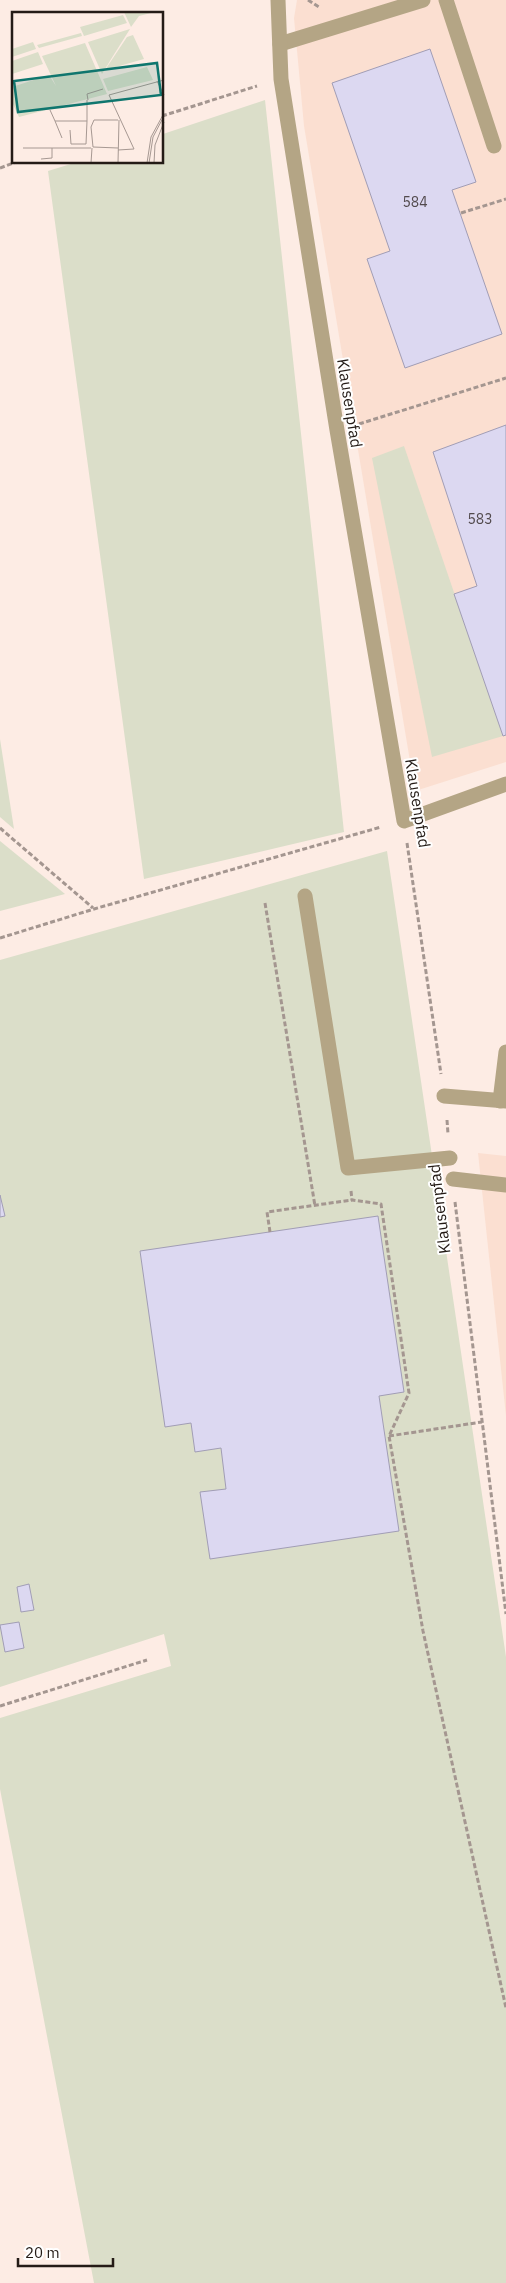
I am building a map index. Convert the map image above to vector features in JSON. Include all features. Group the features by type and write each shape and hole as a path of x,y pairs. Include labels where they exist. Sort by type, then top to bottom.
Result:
{"street":[{"name":"Klausenpfad","path":"278,0 281,79 337,430 404,821"},
{"path":"280,44 422,0"},
{"path":"446,0 494,146"},
{"path":"404,821 506,784"},
{"path":"305,896 348,1168 450,1158"},
{"path":"444,1096 503,1101 506,1052"},
{"path":"453,1179 506,1185"}],"path":[{"path":"164,115 281,79"},
{"path":"0,168 12,164"},
{"path":"461,213 506,199"},
{"path":"337,430 506,378"},
{"path":"0,938 94,908 404,821"},
{"name":"Klausenpfad","path":"404,821 444,1096 450,1158"},
{"path":"0,828 94,908"},
{"path":"265,903 315,1206"},
{"path":"348,1168 352,1200"},
{"name":"Klausenpfad","path":"453,1179 506,1614"},
{"path":"270,1232 267,1212 352,1200 381,1204 409,1393 389,1436 423,1631 506,2008"},
{"path":"389,1436 482,1422"},
{"path":"0,1706 147,1660"}],"shaded area":[{"path":"297,0 506,0 506,762 415,791 304,126 294,18"},
{"path":"478,1153 506,1156 506,1416"}],"green space":[{"path":"265,100 344,832 144,879 48,171 71,164 164,164 164,134"},
{"path":"404,446 503,736 432,757 372,458"},
{"path":"0,739 14,829 0,817"},
{"path":"0,841 65,894 0,911"},
{"path":"387,851 506,1657 506,2283 94,2283 0,1789 0,1718 171,1666 164,1634 0,1687 0,960"}],"building":[{"path":"430,49 476,182 452,190 502,334 405,368 367,259 390,251 332,83"},
{"path":"506,425 506,735 503,736 454,594 477,586 433,452"},
{"path":"0,1195 5,1216 0,1217"},
{"path":"378,1216 404,1392 379,1396 399,1531 210,1559 200,1492 226,1489 221,1448 195,1452 191,1423 165,1427 140,1251"},
{"path":"29,1584 34,1610 21,1612 17,1587"},
{"path":"19,1622 24,1648 5,1652 0,1625"}]}
